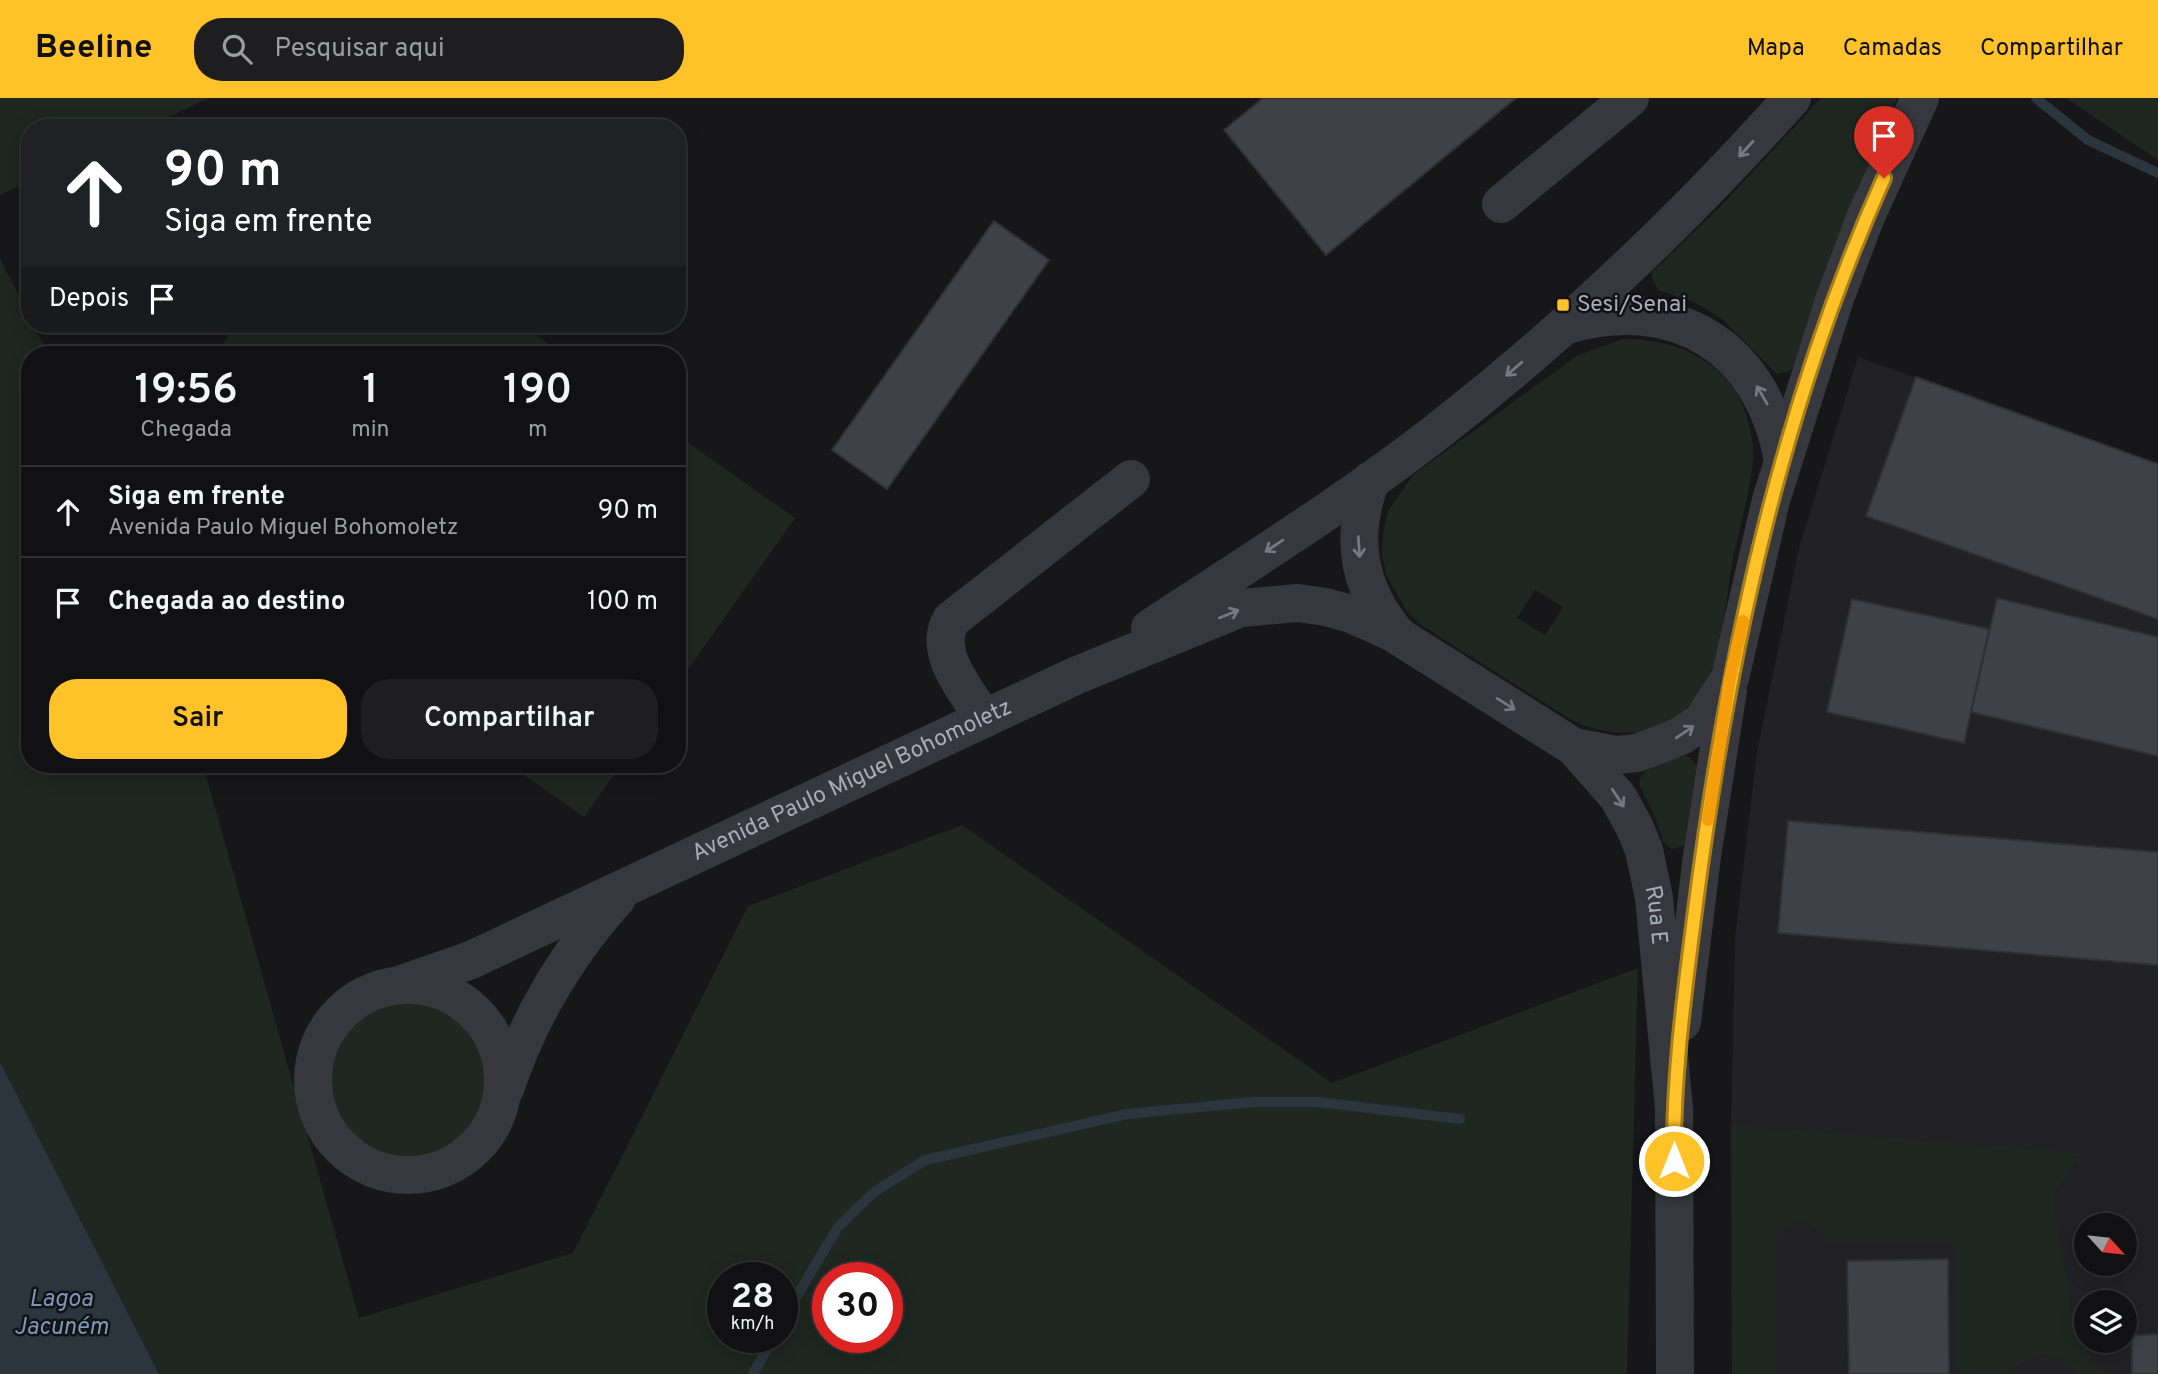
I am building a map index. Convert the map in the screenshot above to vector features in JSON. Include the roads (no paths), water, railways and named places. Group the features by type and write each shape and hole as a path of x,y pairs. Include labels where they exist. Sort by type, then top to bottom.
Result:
{"street":[{"path":"1501,204 1630,98"},
{"name":"Avenida Paulo Miguel Bohomoletz","path":"1075,676 1371,481 1490,390 1566,325 1660,238 1792,98"},
{"name":"Avenida Paulo Miguel Bohomoletz","path":"402,984 460,965 1075,676 1241,608 1270,604 1326,607 1351,614 1398,636 1574,747 1616,755 1658,747 1681,736 1702,720 1718,701 1730,678 1783,460 1835,298 1866,216 1920,98"},
{"path":"1566,325 1615,314 1640,314 1688,327 1710,339 1733,356 1752,379 1774,422 1783,460"},
{"path":"984,719 944,649 946,629 951,620 1130,479"},
{"name":"Avenida Paulo Miguel Bohomoletz","path":"1371,481 1359,522 1360,565 1368,591 1381,615 1398,636"},
{"name":"Rua E","path":"1674,1108 1699,881 1730,678"},
{"name":"Rua E","path":"1574,747 1618,797 1644,850 1654,898 1674,1108 1675,1374"},
{"name":"Avenida Paulo Miguel Bohomoletz","path":"501,1101 517,1054 563,965 627,887"},
{"path":"402,984 424,985 446,992 465,1003 481,1018 493,1036 501,1057 501,1101 494,1122 474,1149 446,1168 403,1176 361,1164 343,1151 328,1134 318,1114 313,1092 313,1070 318,1048 328,1028 351,1004 380,989 402,984"}],"water":[{"name":"Lagoa Jacuném","path":"0,1062 159,1374 0,1374"}],"waterway":[{"path":"2036,98 2088,140 2158,173"},
{"path":"798,1294 838,1227 873,1193 925,1160 1127,1114 1253,1102 1318,1102 1460,1119"},
{"path":"753,1374 765,1353"}],"place":[{"name":"Sesi/Senai","path":"1563,305"}]}
